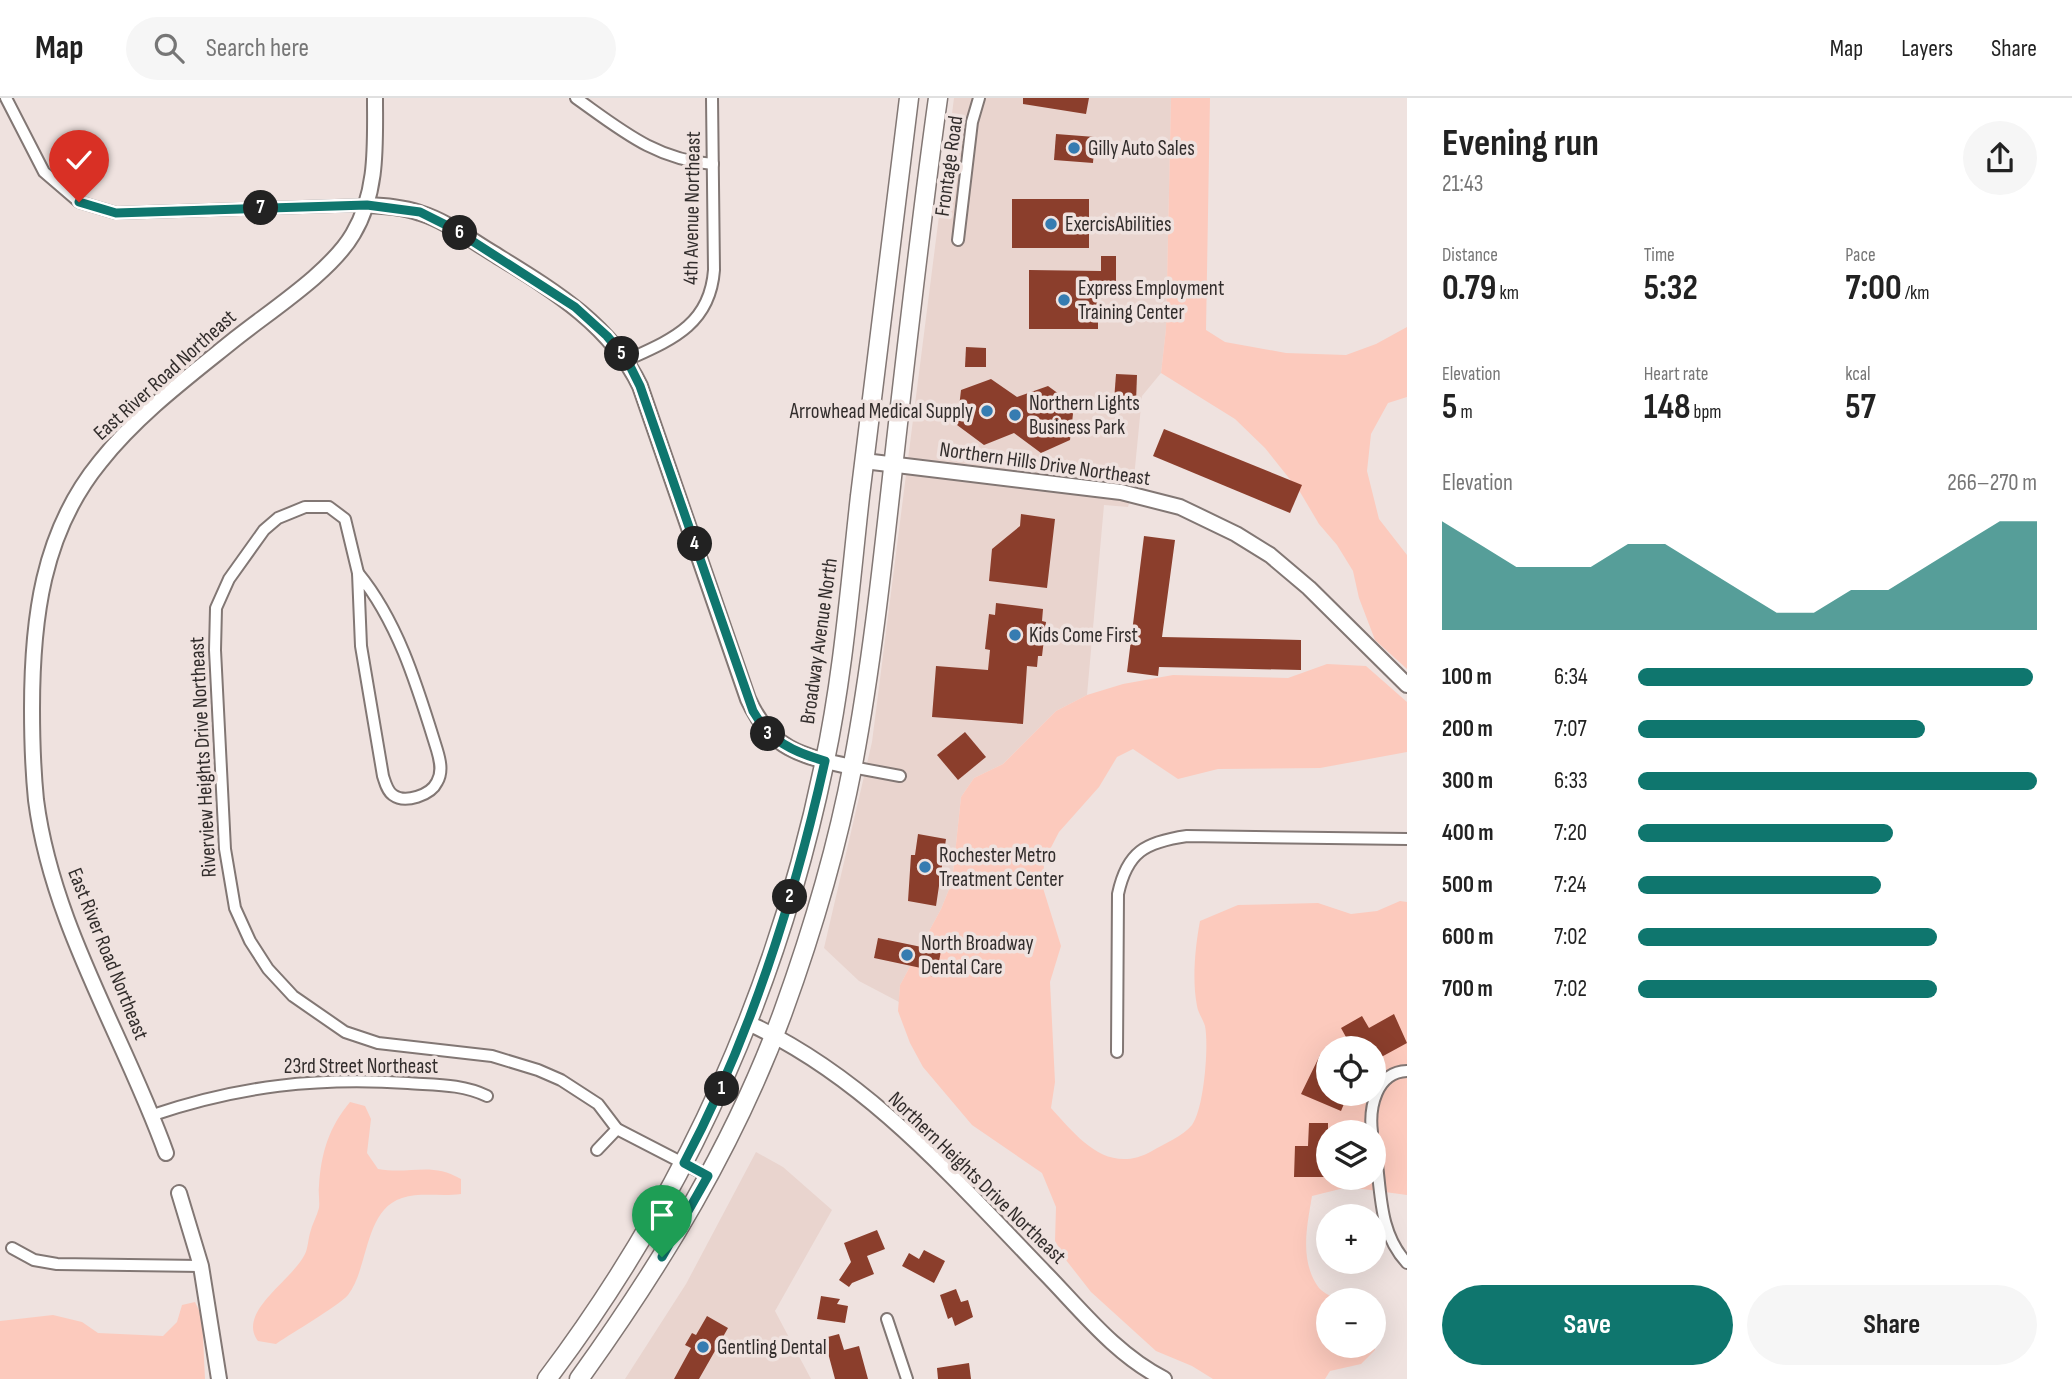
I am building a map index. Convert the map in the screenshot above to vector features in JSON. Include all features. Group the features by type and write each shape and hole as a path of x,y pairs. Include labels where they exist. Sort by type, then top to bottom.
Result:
{"main road":[{"name":"Broadway Avenue North","path":"547,1379 612,1287 716,1102 748,1023 784,918 808,835 825,761 846,620 909,98"},
{"path":"579,1379 650,1276 708,1176 774,1035 826,877 852,767 868,672 938,98"}],"street":[{"path":"6,98 44,172 79,202 116,213 367,205 420,212 452,228 575,307 607,336 627,360 640,386 753,711 762,726 786,748 825,761 900,776"},
{"name":"East River Road Northeast","path":"166,1153 153,1115 61,903 41,828 32,737 34,635 40,590 68,511 100,461 138,421 177,387 331,262 352,236 367,205 375,159 374,98"},
{"path":"576,98 652,150 682,161 713,164"},
{"name":"4th Avenue Northeast","path":"627,360 678,335 697,317 708,299 714,270 712,98"},
{"name":"Frontage Road","path":"958,240 972,122 979,98"},
{"name":"Northern Hills Drive Northeast","path":"864,461 1121,492 1178,506 1205,517 1270,555 1309,588 1407,685"},
{"name":"Riverview Heights Drive Northeast","path":"358,573 380,602 392,625 437,750 440,761 439,780 435,786 419,796 399,797 392,794 383,776 361,646 358,573 345,519 329,507 305,507 278,518 264,530 229,579 216,608 215,650 225,849 230,890 241,924 259,956 279,982 307,1008 345,1032 378,1043 492,1056 538,1070 561,1080 597,1104 617,1129 708,1176"},
{"path":"1117,1052 1118,894 1122,873 1132,857 1163,839 1187,836 1407,839"},
{"name":"Northern Heights Drive Northeast","path":"748,1023 824,1065 886,1115 940,1166 1117,1347 1164,1379"},
{"path":"1372,1120 1372,1104 1378,1088 1389,1077 1407,1071"},
{"name":"23rd Street Northeast","path":"153,1115 233,1092 307,1082 458,1086 487,1096"},
{"path":"597,1150 617,1129"},
{"path":"1381,1190 1385,1225 1392,1243 1407,1262"},
{"path":"179,1193 201,1265 219,1379"},
{"path":"12,1248 34,1260 57,1264 201,1265"},
{"path":"887,1319 907,1379"}],"shaded area":[{"path":"954,98 1171,98 1166,329 1161,373 1142,396 1133,488 1128,507 1104,505 1087,695 1056,711 1003,764 974,778 961,797 952,882 941,909 900,985 899,1002 859,981 824,948 872,742"},
{"path":"1171,98 1210,98 1206,330 1225,342 1286,353 1346,355 1376,344 1407,327 1407,397 1388,403 1371,434 1367,471 1379,519 1407,555 1407,669 1375,640 1359,598 1353,571 1300,492 1265,448 1235,419 1161,373 1166,329"},
{"path":"1327,664 1366,666 1407,702 1407,752 1320,768 1218,769 1178,779 1133,749 1117,757 1099,787 1059,832 1044,861 1043,888 1061,946 1050,982 1055,1082 1051,1108 1072,1131 1095,1150 1121,1159 1136,1158 1173,1140 1192,1125 1200,1106 1206,1048 1205,1026 1198,1009 1195,986 1200,921 1238,905 1318,903 1351,914 1377,911 1400,901 1407,902 1407,1195 1370,1190 1386,1190 1386,1120 1316,1120 1316,1190 1336,1190 1312,1196 1307,1231 1309,1266 1320,1288 1316,1288 1316,1358 1367,1358 1361,1364 1330,1371 1325,1379 1213,1379 1192,1366 1156,1351 1091,1292 1066,1260 1055,1241 1056,1207 1042,1173 972,1125 923,1067 898,1011 900,985 941,909 952,882 961,797 974,778 1003,764 1056,711 1087,695 1123,684 1173,675 1288,678"},
{"path":"350,1102 365,1106 371,1119 367,1153 378,1169 430,1170 450,1174 461,1179 461,1194 409,1196 390,1205 380,1214 355,1284 348,1295 276,1344 258,1341 253,1330 254,1319 269,1296 299,1264 306,1252 319,1208 324,1152 331,1131"},
{"path":"756,1152 783,1167 832,1210 775,1311 811,1379 625,1379 686,1284"},
{"path":"195,1302 202,1317 205,1379 0,1379 0,1321 53,1315 82,1322 98,1333 163,1336 177,1322 182,1305"}],"building":[{"path":"1023,98 1089,98 1086,114 1023,104"},
{"name":"Gilly Auto Sales","path":"1056,134 1095,137 1093,163 1054,160"},
{"name":"ExercisAbilities","path":"1012,199 1089,199 1089,248 1012,248"},
{"name":"Express Employment Training Center","path":"1101,256 1116,256 1116,281 1098,281 1098,329 1029,329 1029,270 1101,271"},
{"path":"966,347 986,348 986,367 965,367"},
{"path":"1116,374 1137,375 1136,402 1114,401"},
{"name":"Northern Lights Business Park","path":"991,379 1017,397 1048,386 1074,405 1070,440 1041,453 1014,433 984,445 957,425 961,390"},
{"path":"1164,429 1302,485 1290,513 1153,456"},
{"path":"1021,514 1055,519 1047,588 989,581 992,549 1020,526"},
{"path":"1144,536 1175,540 1162,637 1301,640 1301,670 1159,667 1158,676 1127,672"},
{"path":"996,603 1043,609 1042,621 1046,622 1042,656 1038,656 1037,667 1027,666 1023,724 932,717 936,666 988,670 990,650 985,649 989,614 995,615"},
{"path":"965,732 986,757 958,780 937,755"},
{"name":"Rochester Metro Treatment Center","path":"918,834 946,839 936,906 908,901 911,855 915,855"},
{"name":"North Broadway Dental Care","path":"878,938 941,951 936,977 920,974 921,968 874,958"},
{"path":"1394,1014 1407,1043 1386,1054 1386,1036 1345,1036 1341,1028 1362,1016 1369,1028"},
{"path":"1316,1063 1316,1100 1301,1094"},
{"path":"1329,1106 1343,1106 1341,1111"},
{"path":"1309,1123 1316,1123 1316,1177 1294,1177 1295,1146 1308,1146"},
{"path":"877,1230 885,1249 867,1256 874,1274 852,1283 849,1287 839,1280 851,1262 844,1243"},
{"path":"924,1250 945,1261 934,1283 902,1266 909,1253 919,1259"},
{"path":"956,1289 961,1302 968,1300 973,1317 955,1326 952,1317 948,1319 940,1295"},
{"path":"821,1296 840,1299 837,1304 848,1306 845,1323 817,1319"},
{"name":"Gentling Dental","path":"707,1316 728,1328 699,1379 674,1379 691,1348 685,1345 692,1333 696,1335"},
{"path":"839,1334 844,1350 859,1346 868,1379 835,1379 824,1338"},
{"path":"969,1363 971,1379 938,1379 937,1368"}],"place":[{"name":"Gilly Auto Sales","path":"1074,148"},
{"name":"ExercisAbilities","path":"1051,224"},
{"name":"Express Employment Training Center","path":"1064,300"},
{"name":"Arrowhead Medical Supply","path":"987,411"},
{"name":"Northern Lights Business Park","path":"1015,415"},
{"name":"Kids Come First","path":"1015,635"},
{"name":"Rochester Metro Treatment Center","path":"925,867"},
{"name":"North Broadway Dental Care","path":"907,955"},
{"name":"Gentling Dental","path":"703,1347"}],"route":[{"path":"79,202 116,213 367,205 420,212 452,228 543,284 593,322 627,360 640,386 753,711 762,726 786,748 825,761 808,835 758,999 716,1102 684,1163 708,1176 662,1257"}]}
